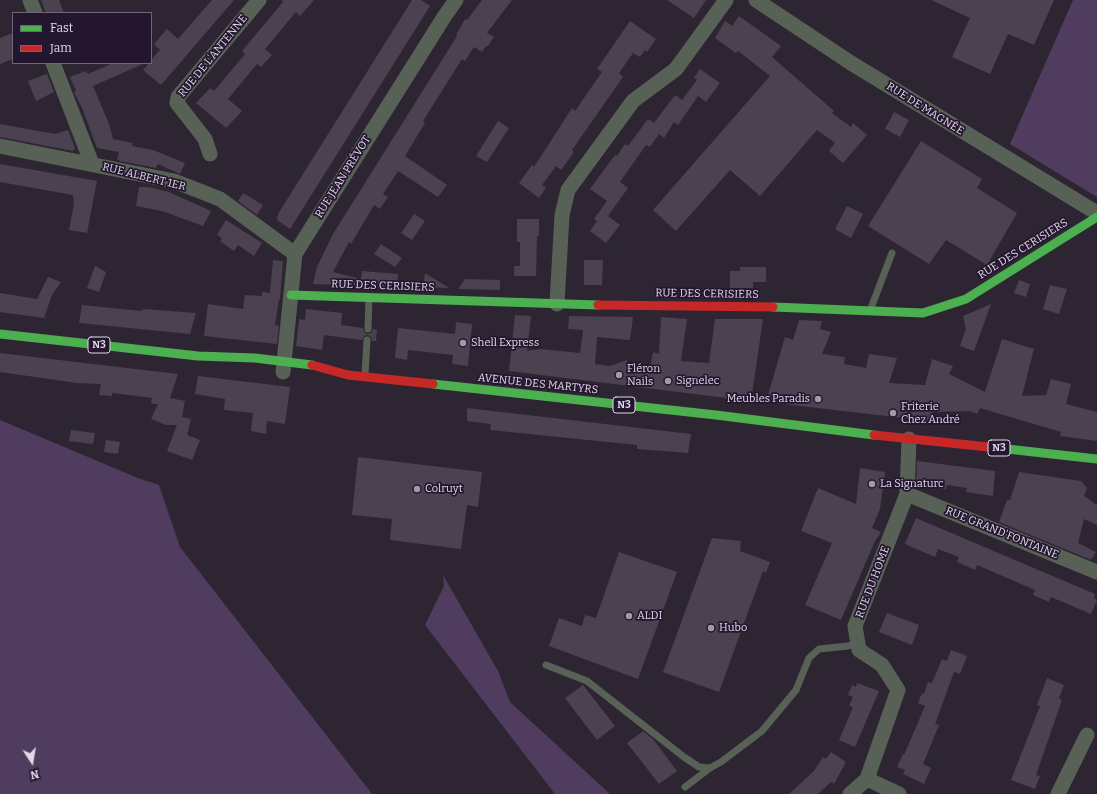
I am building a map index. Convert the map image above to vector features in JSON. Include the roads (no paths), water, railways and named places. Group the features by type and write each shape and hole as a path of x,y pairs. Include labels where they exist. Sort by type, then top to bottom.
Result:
{"main road":[{"name":"RUE DES CERISIERS","path":"291,296 557,304 783,307 923,313 966,299 1097,217"},
{"name":"AVENUE DES MARTYRS","path":"0,334 198,356 255,358 286,370 346,375 716,415 905,438"},
{"name":"AVENUE DES MARTYRS","path":"198,356 233,368"},
{"name":"AVENUE DES MARTYRS","path":"286,370 313,365 346,375"},
{"name":"N3","path":"905,438 1097,459"}],"street":[{"path":"30,0 34,12"},
{"name":"RUE DE L'ANTENNE","path":"210,154 205,140 177,103 178,97 259,0"},
{"name":"RUE JEAN PRÉVOT","path":"286,370 295,254 456,0"},
{"path":"557,304 562,214 568,190 633,101 676,69 726,0"},
{"name":"RUE DE MAGNÉE","path":"756,0 851,63 1097,214"},
{"path":"53,64 92,164"},
{"name":"RUE ALBERT 1ER","path":"0,146 174,182 220,199 295,254"},
{"name":"RUE DU HOME","path":"858,643 855,626 907,494 905,438"},
{"name":"RUE GRAND'FONTAINE","path":"907,494 1097,572"},
{"path":"850,794 867,779 898,690 882,664 859,650 858,643"},
{"path":"1058,794 1087,735"},
{"path":"867,779 899,794"}],"lane":[{"path":"870,310 892,253"},
{"path":"368,329 369,298"},
{"path":"365,377 367,340"},
{"path":"685,787 762,731 796,690 809,658 819,649 848,646 858,643"},
{"path":"546,665 588,681 684,757 699,767 710,768"}],"place":[{"name":"Shell Express","path":"463,343"},
{"name":"Fléron Nails","path":"619,375"},
{"name":"Signelec","path":"668,381"},
{"name":"Meubles Paradis","path":"818,399"},
{"name":"Friterie Chez André","path":"893,413"},
{"name":"La Signaturc","path":"872,484"},
{"name":"Colruyt","path":"417,489"},
{"name":"ALDI","path":"629,616"},
{"name":"Hubo","path":"711,628"}]}
